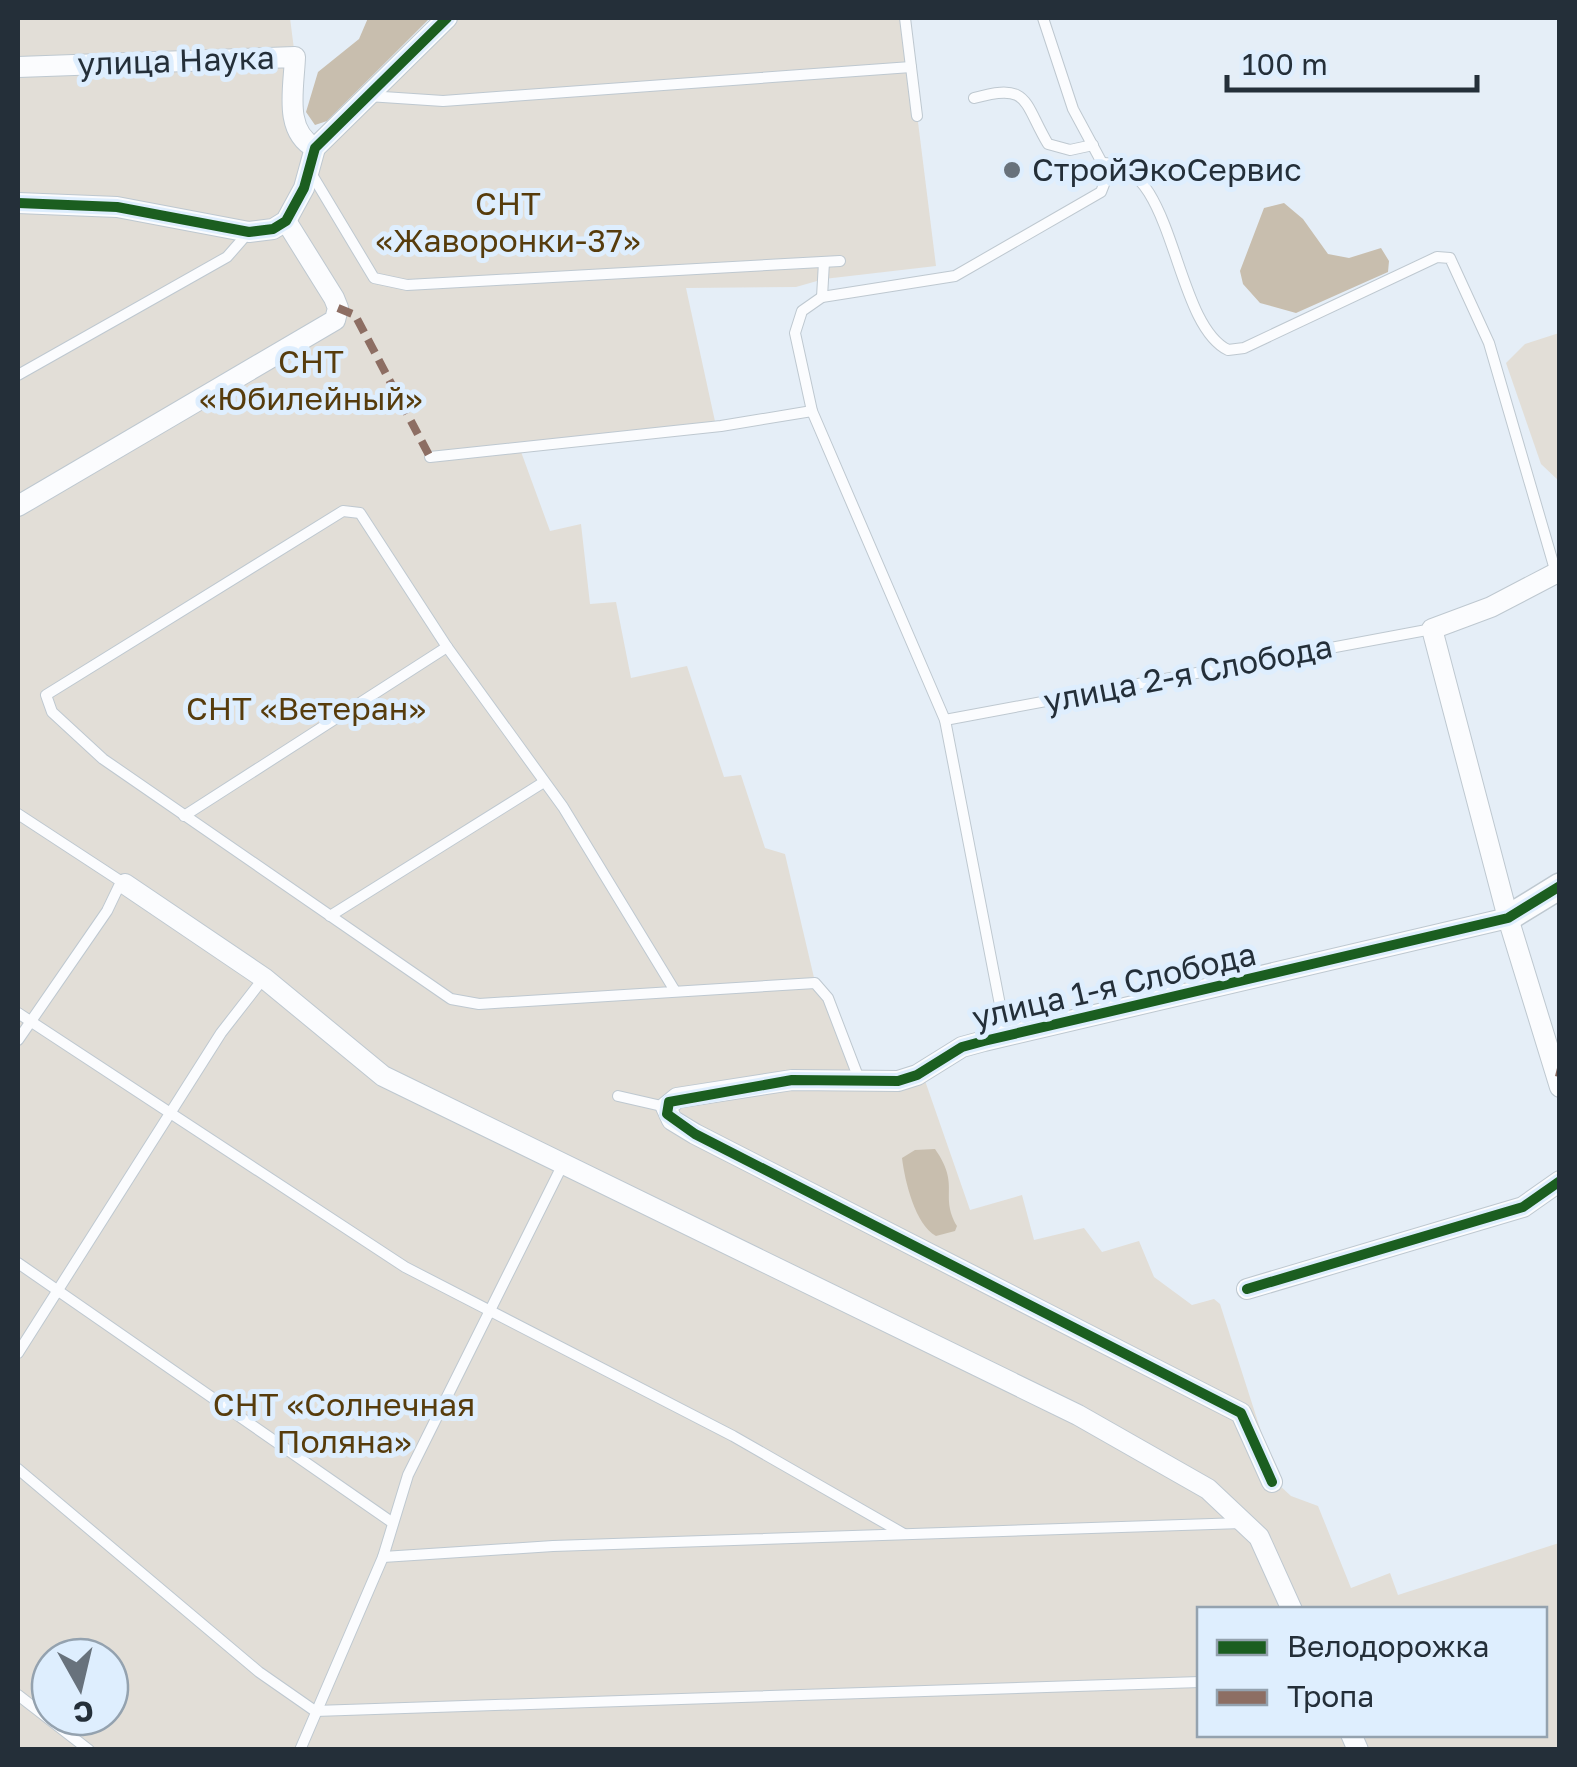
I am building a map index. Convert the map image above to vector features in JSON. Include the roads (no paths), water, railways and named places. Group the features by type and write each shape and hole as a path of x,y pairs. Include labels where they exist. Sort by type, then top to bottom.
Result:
{"street":[{"path":"18,203 116,207 249,232 273,229 286,221 304,188 312,158 367,96 447,18"},
{"name":"улица Наука","path":"18,67 295,58 293,111 297,132 312,158"},
{"path":"18,506 335,320 338,308 334,298 286,221"},
{"path":"1558,572 1491,607 1432,629 1508,918 1560,1087"},
{"path":"126,884 264,978 383,1076 1078,1415 1208,1489 1250,1523 1291,1607"},
{"path":"1508,918 1560,886"},
{"name":"улица 1-я Слобода","path":"671,1102 792,1080 898,1081 962,1048 1508,918"},
{"path":"671,1102 672,1120 695,1134 1241,1413 1272,1482"},
{"path":"1247,1289 1523,1208 1560,1181"}],"lane":[{"path":"905,18 917,116"},
{"path":"1006,1037 945,720 812,410 795,332 802,312 822,297 955,276 1101,192 1108,174 1073,109 1043,18"},
{"path":"367,96 443,101 911,67"},
{"path":"974,98 1015,91 1024,96 1048,144 1070,150 1093,145"},
{"path":"312,158 374,278 408,285 840,261"},
{"path":"1102,164 1124,167 1150,193 1207,333 1228,350 1244,348 1437,257 1450,258 1489,343 1558,572"},
{"path":"18,375 226,257 249,232"},
{"path":"822,297 824,262"},
{"path":"430,457 721,426 812,410"},
{"path":"675,991 544,782 447,647 369,523 351,509 46,695 52,712 103,759 464,1004 675,991 815,982 828,998 837,1032 859,1079"},
{"name":"улица 2-я Слобода","path":"945,720 1432,629"},
{"path":"184,816 447,647"},
{"path":"330,916 544,782"},
{"path":"18,814 126,884"},
{"path":"18,1040 119,886 126,884"},
{"path":"18,1353 221,1033 264,978"},
{"path":"18,1012 316,1211 488,1314 732,1436 904,1534"},
{"path":"618,1096 671,1102"},
{"path":"300,1750 383,1557 408,1475 562,1166"},
{"path":"18,1262 393,1523"},
{"path":"18,1469 259,1672 315,1711 1197,1682"},
{"path":"383,1557 1250,1523"},
{"path":"18,1695 89,1750"}],"place":[{"name":"СтройЭкоСервис","path":"1012,170"}],"park label":[{"name":"СНТ «Жаворонки-37»","path":"508,222"},
{"name":"СНТ «Юбилейный»","path":"311,380"},
{"name":"СНТ «Ветеран»","path":"306,709"},
{"name":"СНТ «Солнечная Поляна»","path":"344,1424"}]}
